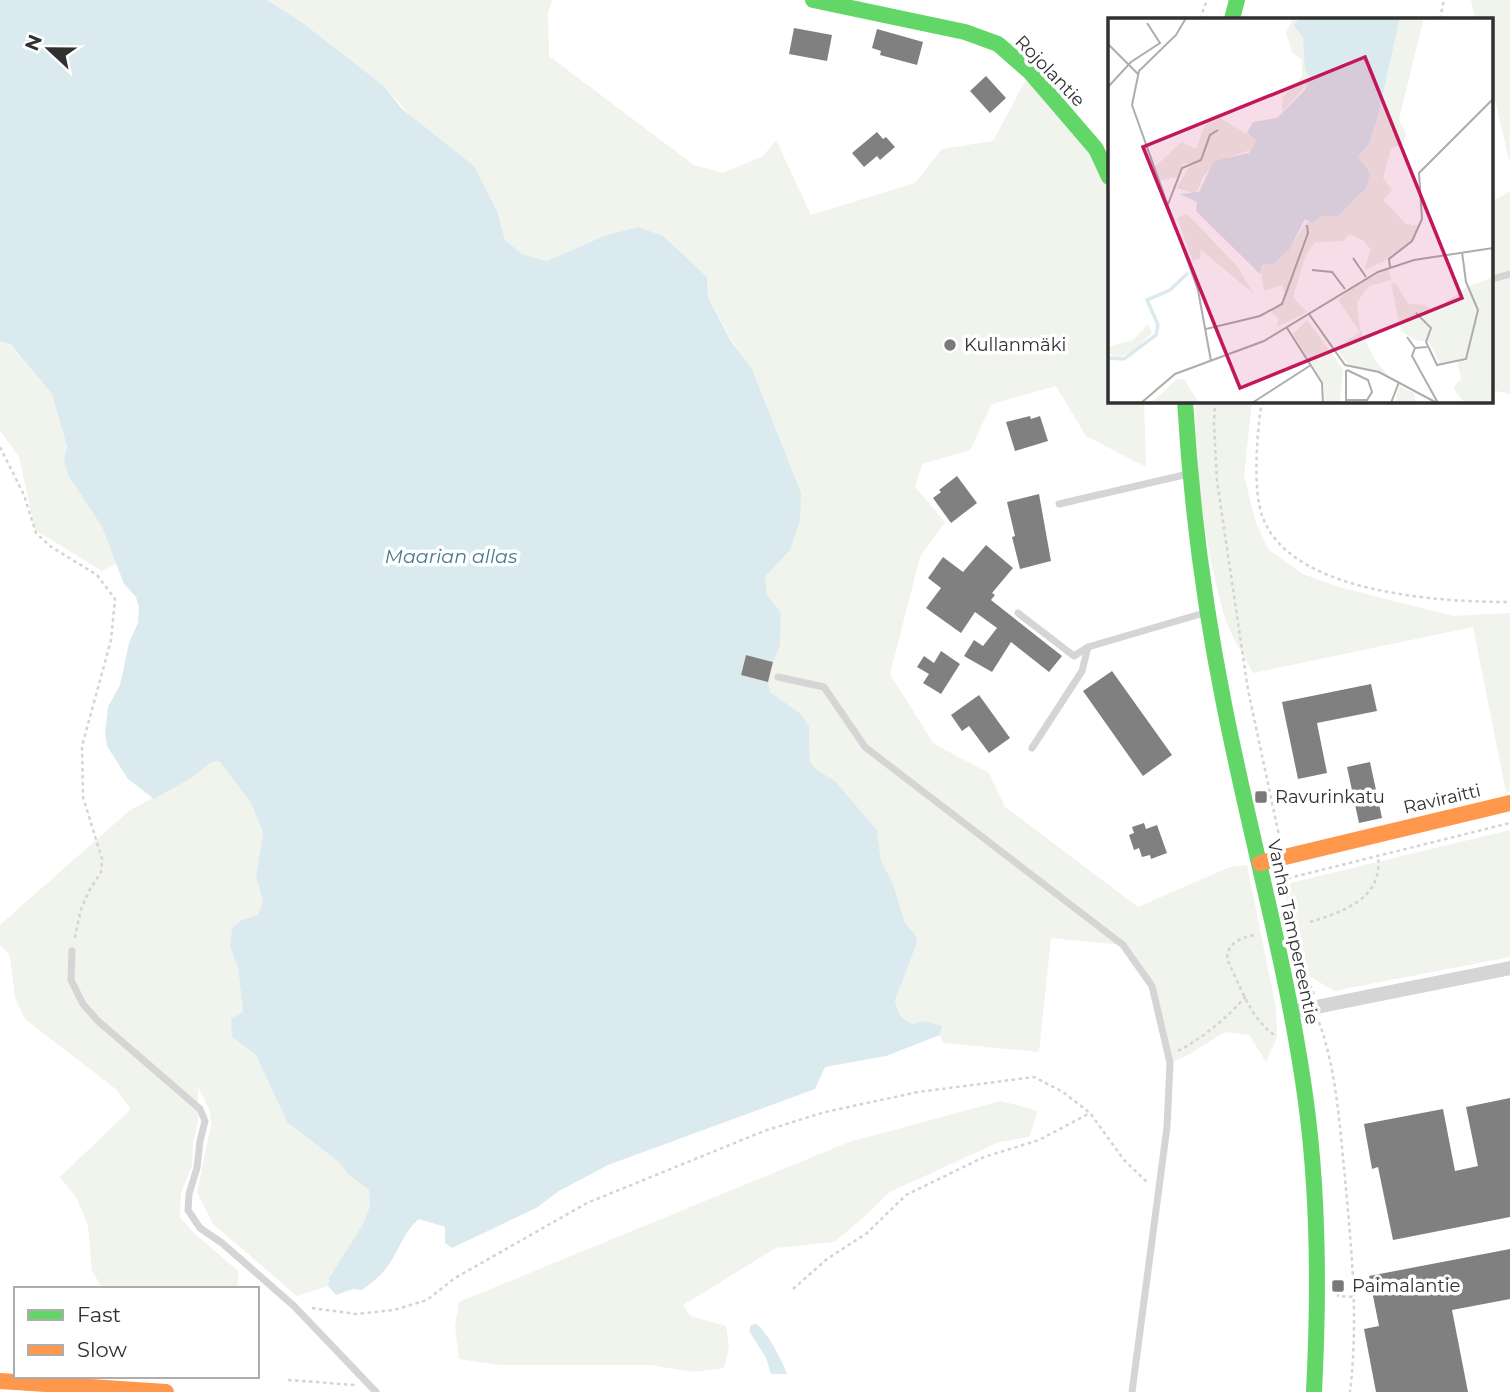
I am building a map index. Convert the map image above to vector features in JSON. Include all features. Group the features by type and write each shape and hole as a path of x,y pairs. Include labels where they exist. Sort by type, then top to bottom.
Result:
{"main road":[{"name":"Rojolantie","path":"813,0 965,33 998,44 1030,72 1096,149 1108,175"},
{"path":"1232,18 1237,0"},
{"name":"Vanha Tampereentie","path":"1185,402 1189,474 1213,648 1291,1012 1307,1114 1318,1231 1314,1392"},
{"name":"Raviraitti","path":"1260,863 1510,803"},
{"path":"0,1381 166,1392"}],"street":[{"path":"1291,1012 1510,968"}],"lane":[{"path":"1492,279 1510,274"},
{"path":"1059,504 1189,474"},
{"path":"1018,612 1074,656 1088,647 1208,611"},
{"path":"1032,748 1082,671 1088,647"},
{"path":"778,677 824,687 864,747 1123,945 1152,986 1169,1056 1167,1127 1132,1392"},
{"path":"72,951 71,980 83,1004 98,1021 200,1109 205,1121 188,1210 200,1228 222,1243 294,1306 373,1390"}],"path":[{"path":"1200,18 1207,0"},
{"path":"1440,18 1444,0"},
{"path":"1216,402 1217,481 1248,690 1278,823 1280,843"},
{"path":"1262,402 1258,500 1263,519 1285,548 1312,569 1343,581 1392,593 1510,601"},
{"path":"0,447 24,495 36,533 50,546 97,575 115,600 111,640 82,746 83,797 102,859 101,872 81,909 72,951"},
{"path":"1281,880 1510,823"},
{"path":"1310,922 1336,914 1362,900 1377,876 1378,857"},
{"path":"1254,935 1237,940 1228,951 1227,959 1266,1030 1296,1043"},
{"path":"1169,1056 1190,1045 1212,1028 1233,1011 1245,996"},
{"path":"1318,1017 1328,1047 1339,1113 1354,1297 1350,1392"},
{"path":"294,1306 356,1314 394,1310 427,1300 456,1278 587,1203 764,1131 825,1112 918,1092 1034,1077 1063,1092 1090,1113 1124,1160 1158,1192"},
{"path":"793,1289 827,1259 867,1233 906,1195 984,1157 1038,1140 1090,1113"},
{"path":"1338,1286 1338,1296 1354,1297"},
{"path":"288,1380 373,1390"}],"shaded area":[{"path":"267,0 552,0 548,12 549,56 694,165 723,173 763,156 776,140 811,215 915,183 942,149 993,141 1030,72 1108,176 1108,402 1144,402 1146,467 1086,436 1056,386 992,404 970,450 922,464 915,487 945,522 920,557 890,674 934,744 989,773 1005,807 1138,907 1230,867 1247,865 1276,1008 1277,1037 1266,1062 1249,1035 1225,1032 1170,1063 1152,986 1123,945 1051,938 1039,1052 943,1043 941,1026 925,1021 912,1025 902,1018 895,1000 917,943 916,937 905,923 893,884 881,861 877,830 835,781 810,762 809,726 801,714 770,692 768,682 780,646 781,613 767,594 765,577 790,550 751,367 732,341 708,297 707,277 604,236 547,261 522,254 505,240 496,211 385,87 303,23"},
{"path":"1471,0 1510,0 1510,164 1492,87 1492,18 1475,18"},
{"path":"1510,191 1510,394 1492,390 1492,201"},
{"path":"0,341 10,345 52,394 67,448 64,461 68,475 102,527 116,564 102,571 35,530 19,457 0,431"},
{"path":"1196,402 1252,402 1244,476 1256,523 1269,550 1303,574 1339,587 1453,616 1510,613 1510,791 1506,792 1473,627 1253,673 1233,637 1218,591 1202,509 1195,426"},
{"path":"219,761 251,803 263,833 256,877 263,901 258,916 242,920 230,947 238,968 243,1012 232,1037 256,1055 287,1122 340,1162 349,1175 369,1190 370,1206 363,1224 329,1278 328,1286 297,1296 213,1224 197,1192 211,1125 210,1111 198,1087 198,1122 193,1143 192,1166 181,1192 180,1217 193,1232 239,1272 237,1287 102,1287 92,1271 88,1225 77,1199 60,1177 131,1109 117,1090 25,1019 15,998 10,956 0,945 0,925 130,810 193,777 210,763"},
{"path":"1510,830 1510,957 1334,991 1306,974 1286,897 1290,883"},
{"path":"1001,1101 1038,1111 1029,1137 999,1142 890,1192 834,1242 776,1248 683,1305 690,1316 726,1326 729,1347 724,1368 694,1372 650,1365 500,1365 459,1359 455,1326 459,1302 849,1142"}],"water":[{"name":"Maarian allas","path":"0,0 267,0 303,23 385,87 401,108 474,166 497,211 505,240 522,254 547,261 604,236 638,227 663,236 707,277 708,297 731,341 751,367 801,493 800,521 790,550 765,577 767,594 781,613 780,646 773,662 746,655 741,675 768,682 770,692 801,714 809,726 810,762 835,781 877,830 881,861 893,884 905,923 916,936 917,943 895,1000 897,1008 902,1017 912,1024 925,1021 942,1026 940,1035 886,1056 825,1067 815,1089 608,1165 559,1191 536,1208 452,1248 445,1243 445,1227 419,1219 408,1231 389,1265 377,1279 362,1290 353,1289 336,1295 328,1286 329,1278 363,1224 370,1206 369,1190 349,1175 339,1162 287,1122 256,1055 232,1037 231,1019 243,1012 238,968 230,947 232,928 242,920 258,915 263,901 256,877 263,833 251,803 219,761 210,763 193,777 154,799 128,779 107,746 105,734 108,707 120,685 129,643 138,623 139,608 136,597 124,584 102,527 68,475 64,461 67,447 52,394 11,345 0,341"},
{"path":"756,1324 769,1339 787,1374 771,1374 766,1358 749,1331 751,1325"}],"building":[{"path":"794,28 832,35 827,61 789,54"},
{"path":"877,29 923,42 917,65 880,55 881,51 872,48"},
{"path":"986,76 1006,98 990,113 970,91"},
{"path":"877,132 895,147 880,160 877,156 864,167 852,153"},
{"path":"1030,416 1031,419 1040,416 1048,441 1015,451 1006,422"},
{"path":"957,476 977,503 951,523 933,498"},
{"path":"1039,494 1051,561 1020,569 1007,502"},
{"path":"986,545 1013,568 992,593 995,595 991,600 1062,656 1049,672 1011,642 992,672 964,656 974,640 983,646 997,628 975,612 961,633 926,608 941,588 928,578 943,557 963,572"},
{"path":"941,651 960,664 941,694 923,683 929,674 917,667 924,656 934,663"},
{"path":"746,655 773,662 768,682 741,675"},
{"path":"1112,671 1172,755 1143,776 1083,691"},
{"path":"1371,684 1377,711 1317,723 1327,773 1298,779 1282,702"},
{"path":"979,695 1010,738 989,753 969,726 962,731 951,715"},
{"path":"1370,762 1382,818 1359,823 1347,767"},
{"path":"1144,823 1146,829 1157,825 1167,853 1151,859 1150,855 1142,857 1139,848 1134,850 1129,835 1134,833 1132,827"},
{"path":"1510,1098 1510,1217 1393,1240 1378,1167 1372,1169 1364,1124 1443,1109 1455,1171 1478,1166 1466,1107"},
{"path":"1510,1249 1510,1299 1452,1310 1468,1392 1376,1392 1364,1329 1379,1326 1369,1276"}],"traffic: fast":[{"path":"813,0 965,32 998,44 1030,72 1096,149 1108,175"},
{"path":"1232,18 1237,0"},
{"path":"1185,402 1195,515 1210,629 1234,754 1279,952 1306,1102 1317,1247 1314,1392"}],"traffic: slow":[{"path":"1260,863 1510,803"},
{"path":"0,1381 166,1392"}],"place":[{"name":"Kullanmäki","path":"950,345"},
{"name":"Ravurinkatu","path":"1261,797"},
{"name":"Paimalantie","path":"1338,1286"}]}
